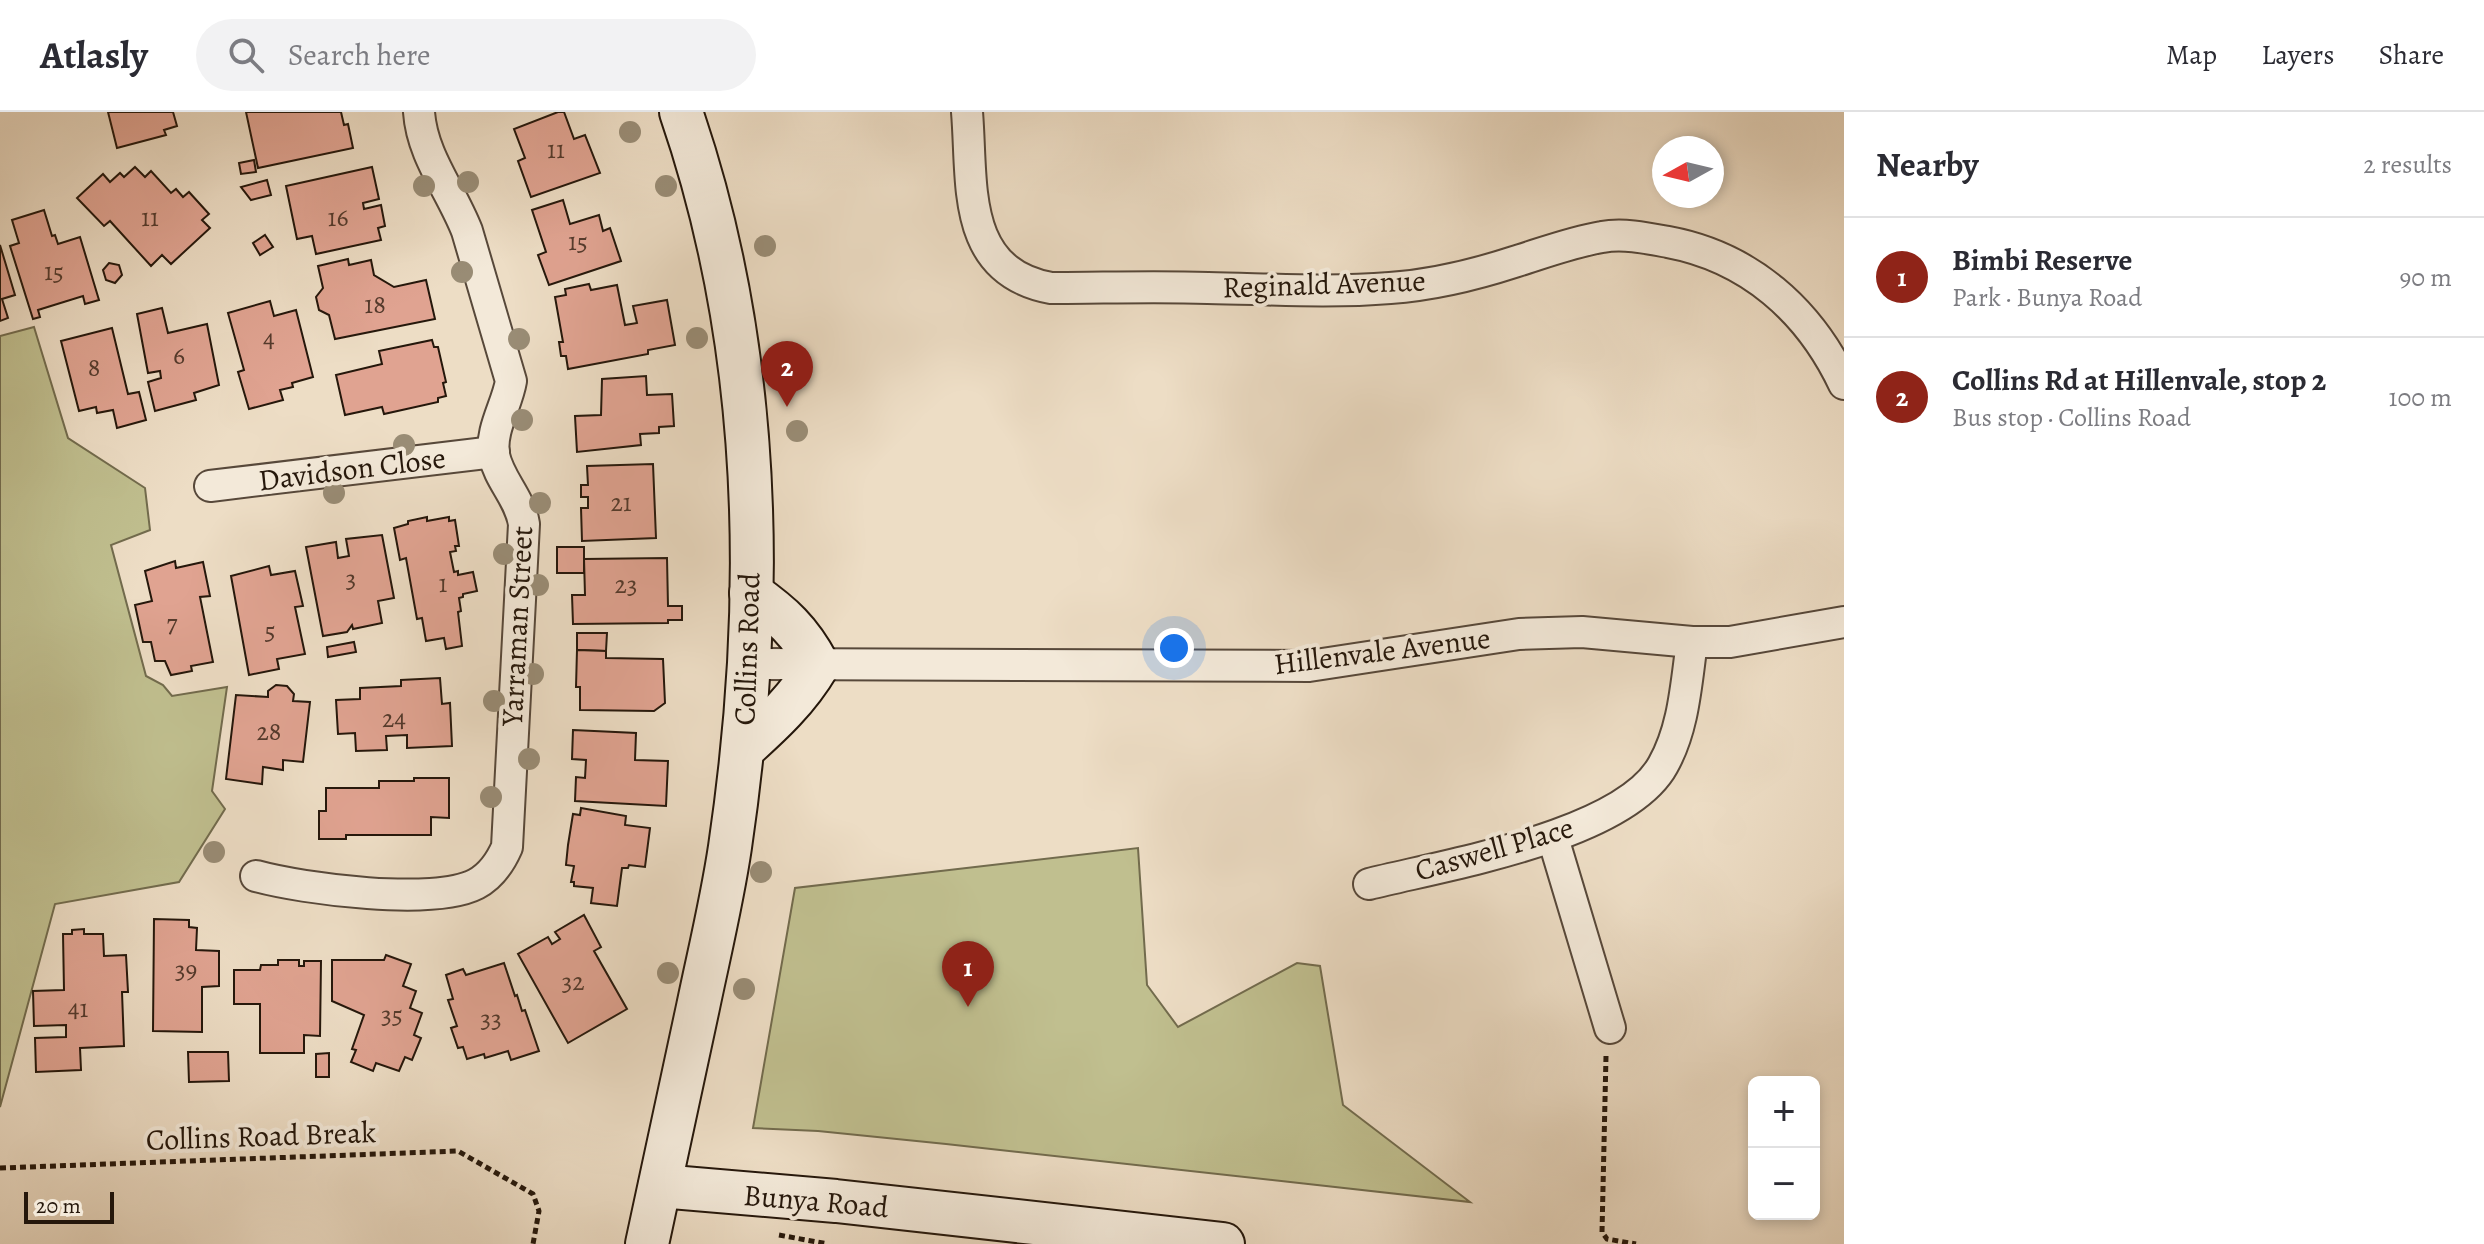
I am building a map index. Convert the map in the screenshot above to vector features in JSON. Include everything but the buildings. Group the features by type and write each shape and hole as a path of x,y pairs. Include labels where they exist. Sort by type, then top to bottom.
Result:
{"main road":[{"name":"Collins Road","path":"660,1186 718,911 743,749 751,593 745,411 731,306 709,199 681,112"},
{"path":"743,749 783,714 803,691 818,665 806,643 786,618 751,593"},
{"path":"647,1244 660,1186"},
{"name":"Bunya Road","path":"660,1186 836,1201 1223,1244"}],"street":[{"path":"419,112 424,143 462,219 507,362 510,390 495,433 494,452"},
{"name":"Reginald Avenue","path":"967,112 978,230 1000,266 1036,285 1051,288 1203,287 1330,291 1391,288 1457,279 1605,236 1654,239 1693,247 1738,265 1763,281 1803,318 1823,345 1844,384"},
{"name":"Davidson Close","path":"210,486 494,452"},
{"name":"Yarraman Street","path":"256,876 299,886 353,892 453,892 478,884 502,858 507,847 524,524 521,507 499,468 494,452"},
{"name":"Hillenvale Avenue","path":"749,664 1309,666 1519,634 1582,632 1692,642 1730,642 1836,620"},
{"name":"Caswell Place","path":"1369,884 1553,838 1612,811 1639,793 1661,769 1677,736 1692,642"},
{"path":"1553,838 1610,1028"}],"path":[{"path":"1610,1028 1605,1067 1602,1232 1607,1239 1636,1244"},
{"name":"Collins Road Break","path":"0,1168 458,1151 533,1194 539,1211 533,1244"}],"shaded area":[{"path":"34,327 68,438 145,488 150,530 111,545 146,676 163,685 172,696 227,687 212,791 225,809 179,882 55,904 0,1107 0,336"},
{"path":"1138,848 1147,985 1178,1027 1297,963 1320,966 1343,1105 1470,1202 946,1144 753,1128 795,888"}],"place":[{"name":"Collins Rd at Hillenvale, stop 2","path":"787,407"},
{"name":"Bimbi Reserve","path":"968,1007"}]}
